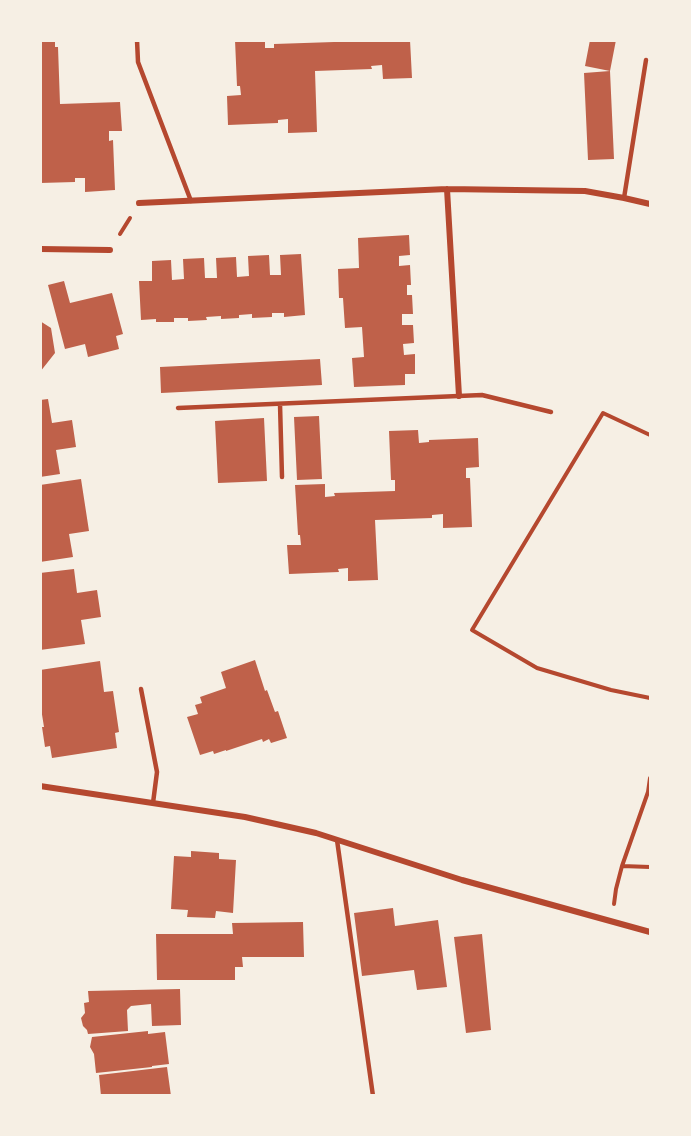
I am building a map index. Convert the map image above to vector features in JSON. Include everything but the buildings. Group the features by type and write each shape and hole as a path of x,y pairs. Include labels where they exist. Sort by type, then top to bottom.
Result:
{"street":[{"path":"447,189 459,396"},
{"path":"139,203 447,189 585,191 651,204"},
{"path":"40,249 110,250"},
{"path":"40,786 245,818 316,833 462,880 651,932"}],"lane":[{"path":"137,40 138,62 191,201"},
{"path":"624,198 646,60"},
{"path":"178,408 482,395 551,412"},
{"path":"279,404 282,477"},
{"path":"141,689 157,772 153,803"},
{"path":"337,840 373,1095"}],"path":[{"path":"110,250 139,203"},
{"path":"651,435 603,413 472,630 537,668 611,690 651,698"},
{"path":"616,889 651,778"},
{"path":"622,866 651,867"}]}
